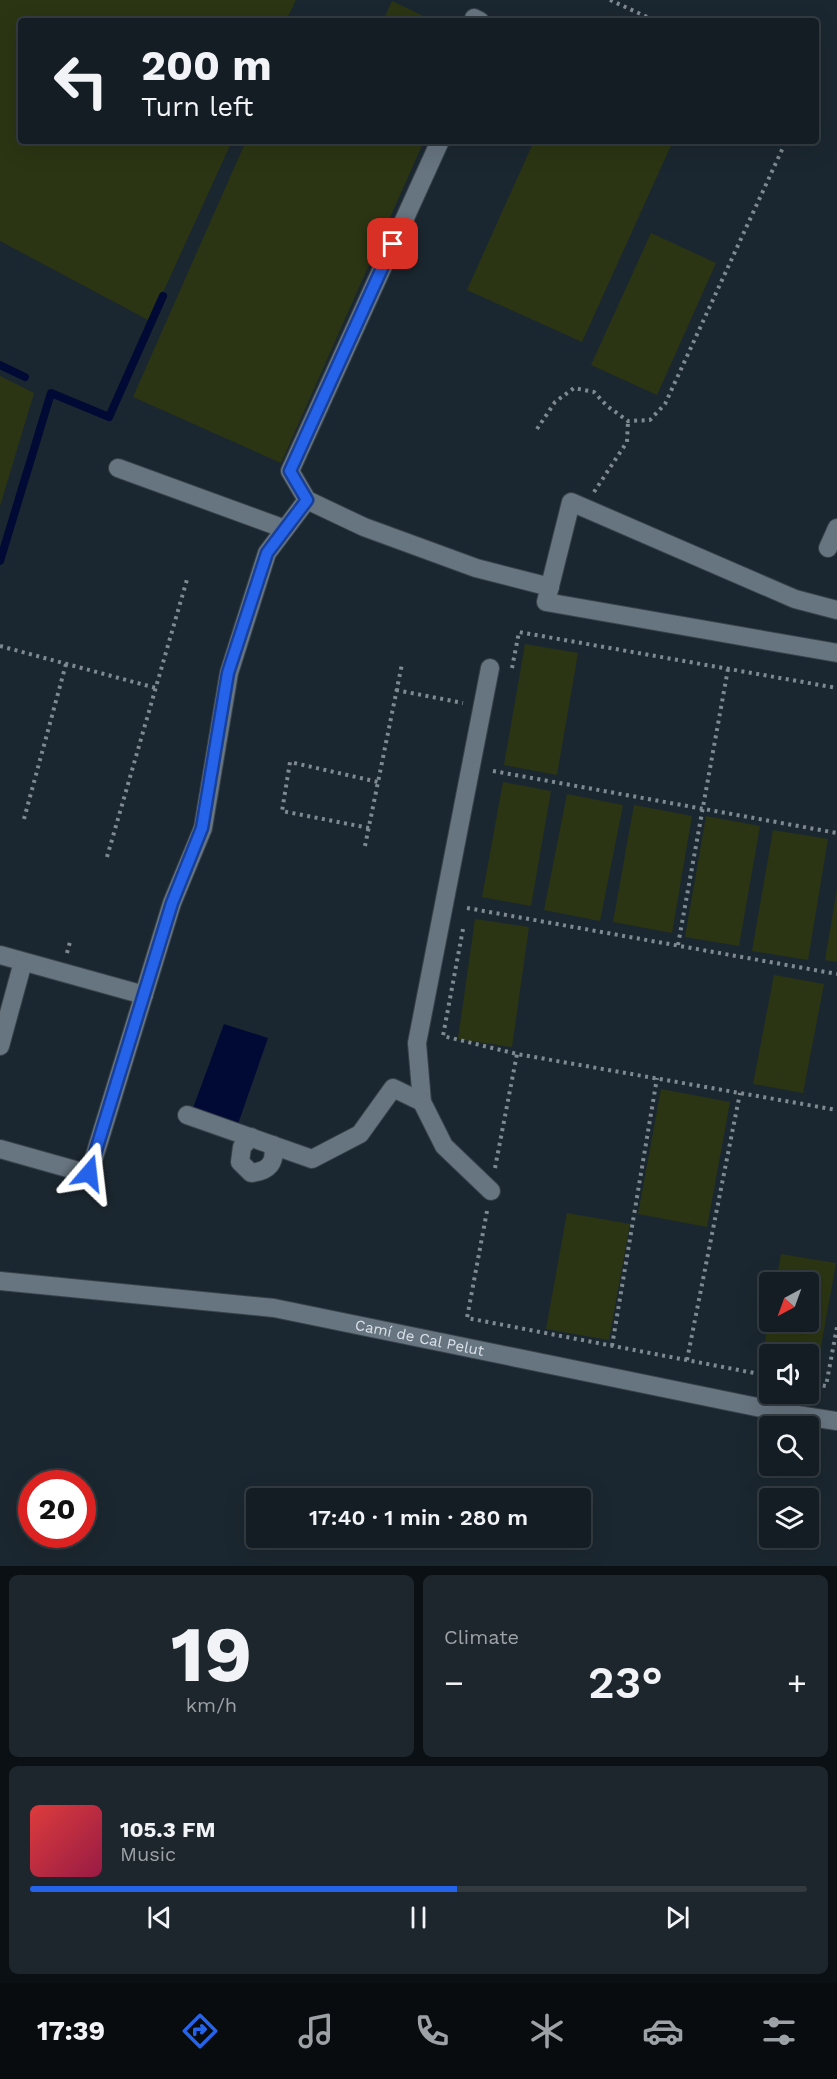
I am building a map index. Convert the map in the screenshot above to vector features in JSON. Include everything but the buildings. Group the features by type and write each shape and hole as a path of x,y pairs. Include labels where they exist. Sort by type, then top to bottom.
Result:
{"street":[{"path":"440,144 290,471 307,500 364,527 476,568 550,587"},
{"path":"118,468 285,529"},
{"path":"0,1149 89,1173 172,903 202,828 228,673 267,553 307,500"},
{"path":"837,610 795,599 571,502 546,602 837,653"},
{"path":"828,548 837,528"},
{"path":"490,668 417,1043 422,1101 444,1146 491,1191"},
{"path":"0,955 144,995"},
{"path":"0,1046 23,962"},
{"path":"188,1114 312,1159 360,1134 393,1088 422,1101"},
{"path":"251,1137 242,1147 240,1162 251,1173 264,1172 272,1165 275,1154 273,1145"},
{"name":"Camí de Cal Pelut","path":"0,1281 274,1308 791,1414 837,1421"}],"path":[{"path":"610,0 649,18"},
{"path":"537,429 555,402 574,388 594,392 607,406 628,421 650,420 665,404 785,144"},
{"path":"589,510 595,489 627,442 628,421"},
{"path":"106,857 188,576"},
{"path":"510,678 519,632 837,688"},
{"path":"0,646 156,688"},
{"path":"24,819 66,664"},
{"path":"365,846 402,664"},
{"path":"678,945 728,669"},
{"path":"396,690 482,707"},
{"path":"490,782 495,759"},
{"path":"369,828 282,811 290,762 378,782"},
{"path":"493,771 837,832"},
{"path":"469,897 444,1036 517,1054 837,1110"},
{"path":"467,908 837,974"},
{"path":"517,1054 467,1318 759,1374"},
{"path":"612,1346 657,1078"},
{"path":"687,1360 740,1093"},
{"path":"819,1385 826,1386 837,1327"}],"green space":[{"path":"0,0 296,0 287,18 18,18 18,144 231,144 150,321 0,241"},
{"path":"392,1 428,18 384,18"},
{"path":"245,144 423,144 281,463 133,397"},
{"path":"533,144 672,144 582,342 467,290"},
{"path":"651,233 716,263 657,395 591,365"},
{"path":"0,376 34,393 0,506"},
{"path":"525,644 578,653 557,775 504,765"},
{"path":"503,782 551,791 531,906 482,897"},
{"path":"567,794 623,805 600,921 544,910"},
{"path":"634,805 692,816 672,933 613,922"},
{"path":"706,816 760,826 739,946 685,937"},
{"path":"773,830 828,839 808,960 752,951"},
{"path":"837,889 837,962 825,960"},
{"path":"475,919 529,927 512,1047 458,1039"},
{"path":"774,975 824,984 803,1093 753,1084"},
{"path":"661,1089 730,1102 707,1227 638,1214"},
{"path":"567,1213 630,1224 609,1340 546,1329"},
{"path":"781,1254 836,1263 819,1358 819,1344 765,1344 767,1332 819,1332 819,1272 778,1272"}],"water":[{"path":"224,1024 268,1038 238,1124 193,1108"}],"waterway":[{"path":"0,561 51,393 109,417 163,296"},
{"path":"0,365 25,377"}],"route":[{"path":"89,1173 172,903 202,828 228,673 267,553 307,500 290,471 393,244"}]}
